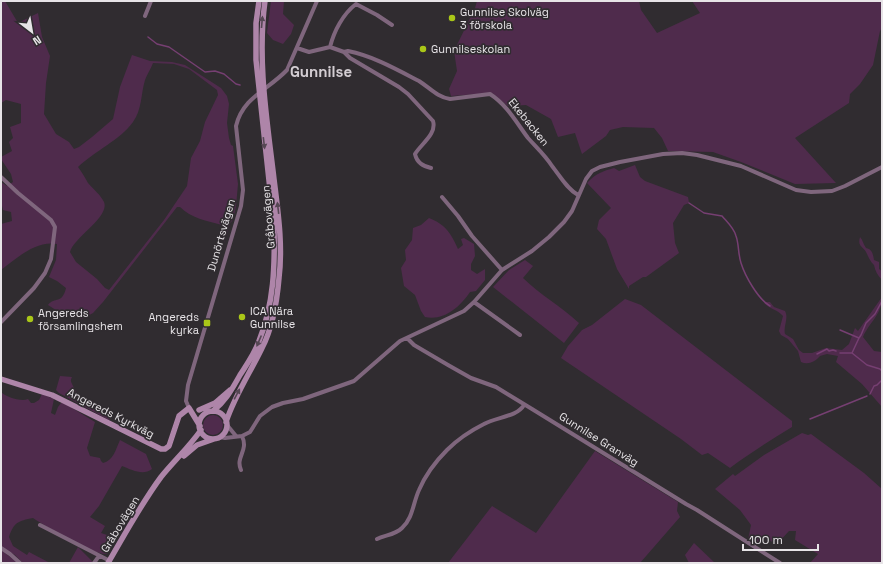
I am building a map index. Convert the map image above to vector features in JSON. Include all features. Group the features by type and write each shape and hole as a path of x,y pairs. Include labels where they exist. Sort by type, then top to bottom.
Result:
{"main road":[{"name":"Gråbovägen","path":"213,411 222,404 234,387 253,354 264,329 269,311 274,267 274,227 256,60 256,23 259,1"},
{"name":"Gråbovägen","path":"227,423 234,399 263,348 270,330 279,277 281,251 279,216 262,71 262,27 265,1"},
{"name":"Angereds Kyrkväg","path":"1,379 52,395 161,449 165,449 168,446 179,416 190,409"},
{"path":"199,410 215,403 234,387"},
{"path":"190,409 199,410 206,413"},
{"name":"Dunörtsvägen","path":"190,409 200,428"},
{"path":"213,411 220,413 227,423 225,432 217,438 204,435 200,428 201,420 206,413 213,411"},
{"name":"Gråbovägen","path":"109,562 149,495 162,476 193,441 200,428"},
{"name":"Gråbovägen","path":"149,495 181,459 192,449 217,438"}],"street":[{"path":"145,16 151,1"},
{"name":"Dunörtsvägen","path":"190,409 186,401 188,385 241,206 243,190 236,126 241,111 250,101 279,79 289,68 317,1"},
{"path":"330,47 340,22 356,4 392,24"},
{"path":"297,48 309,52 330,47 344,52 350,58 399,87 408,94 418,106 432,118 434,124 429,137 416,154 418,161 421,164 431,168"},
{"name":"Ekebacken","path":"344,52 348,51 375,59 428,87 436,94 450,100 490,94 495,97 512,115 530,140 552,165 562,180 574,193 578,195"},
{"path":"217,438 242,436 250,432 260,416 272,406 303,399 354,381 383,355 407,338 464,311 474,302 502,270 532,251 564,222 572,211 586,179 592,171 600,167 663,154 697,155 740,166 796,190 811,192 832,191 882,167"},
{"path":"1,177 51,220 55,227 55,232 51,259 45,273 34,288 1,322"},
{"path":"442,197 472,236 502,270"},
{"path":"474,302 520,335"},
{"name":"Gunnilse Granväg","path":"407,338 414,345 471,378 496,387 698,510 780,563"},
{"path":"377,539 395,533 402,528 409,519 419,490 436,463 446,451 470,431 485,423 518,411 524,404"},
{"path":"227,423 236,436"},
{"path":"241,470 239,461 245,444 242,436"},
{"path":"40,525 109,562"},
{"path":"1,548 20,563"},
{"path":"94,563 99,556"}],"shaded area":[{"path":"1,1 5,1 18,23 38,13 42,37 50,56 46,83 44,114 56,134 69,142 74,149 92,137 113,119 120,87 132,55 150,61 172,62 185,65 221,88 227,96 229,104 227,123 229,138 231,145 233,146 238,184 233,220 230,223 224,243 226,231 222,225 200,219 184,211 180,207 177,207 93,313 82,319 59,312 48,305 62,297 66,288 49,277 56,260 57,244 49,243 34,247 20,255 1,270 1,224 12,221 11,212 3,210 1,202 1,182 7,186 13,182 11,174 1,157 12,151 9,142 13,138 10,127 21,123 21,104 6,100 1,103","holes":["153,63 174,64 189,69 217,90 218,95 205,122 200,141 191,158 187,186 164,220 109,290 76,262 70,252 78,240 102,214 104,208 104,202 99,194 88,183 78,167 114,140 133,122 140,107 145,80"]},
{"path":"271,1 284,1 283,14 294,25 291,34 283,44 273,40 267,33"},
{"path":"477,1 639,1 641,10 657,33 700,13 692,1 882,1 882,28 880,31 873,65 860,84 850,94 849,103 795,138 836,183 795,184 713,152 668,151 662,138 654,128 623,127 610,130 606,136 582,154 575,133 558,137 551,119 526,105 508,106 492,93 451,96 449,89 457,71 454,51"},
{"path":"635,165 640,177 645,181 688,197 689,203 684,205 673,223 675,243 679,253 646,277 643,277 629,286 629,289 617,269 606,239 597,229 599,220 611,208 587,183 596,175 606,170 614,168 619,171"},
{"path":"429,218 435,220 447,230 458,249 463,245 461,239 464,238 474,244 475,256 471,264 471,270 477,274 485,269 485,280 476,291 470,292 451,312 432,318 425,317 415,295 404,286 401,268 406,260 405,250 412,240 413,228 421,225"},
{"path":"860,237 866,248 870,249 872,252 874,260 879,262 879,269 882,271 882,280 866,251 860,245"},
{"path":"525,260 533,266 523,278 536,290 579,323 564,343 493,287 509,270"},
{"path":"882,297 880,309 863,337 874,351 882,352 882,407 862,384 836,362 838,356 827,354 820,356 811,362 801,362 798,351 788,339 781,335 779,331 783,316 764,303 770,302 774,307 785,311 785,334 793,339 799,350 803,353 812,353 826,348 842,350 849,344 855,328 858,331"},
{"path":"625,299 641,305 792,421 792,427 730,468 708,453 702,455 681,439 561,358 568,346 582,330 592,325"},
{"path":"60,376 72,377 71,382 80,397 94,409 111,418 109,420 59,393 56,390"},
{"path":"1,392 6,396 22,400 28,399 31,403 39,400 42,394 54,399 51,413 55,415 61,403 64,403 95,422 87,448 90,456 100,458 103,463 112,457 120,440 146,454 152,469 141,472 122,466 99,506 90,517 105,526 101,533 107,535 117,532 118,534 107,554 81,546 33,518 17,523 9,537 13,546 27,555 29,552 50,563 23,563 15,555 1,547"},
{"path":"209,415 217,415 223,421 223,429 217,435 209,435 203,429 203,421"},
{"path":"802,433 808,435 811,434 864,473 882,489 882,563 810,563 818,554 795,540 796,531 789,531 776,545 763,535 757,544 748,540 751,525 740,510 715,489 733,474 735,476 764,455"},
{"path":"595,451 678,502 677,511 680,517 640,563 448,563 492,506 536,533"},
{"path":"694,543 715,563 689,563 685,555"},
{"path":"78,547 93,562 92,563 69,563"},
{"path":"1,550 18,563 1,563"}],"waterway":[{"path":"148,37 157,44 169,47 205,72 215,71 224,74 236,84 240,85"},
{"path":"689,203 704,213 722,216 734,230 743,268 752,287 765,303 770,306"},
{"path":"852,353 866,323 875,314 882,301"},
{"path":"840,330 859,338"},
{"path":"817,354 827,349 829,351 836,351"},
{"path":"840,353 852,353 867,365 882,371"},
{"path":"870,394 874,386 882,380"},
{"path":"810,419 867,396"}],"place":[{"name":"Gunnilse Skolväg 3 förskola","path":"452,18"},
{"name":"Gunnilseskolan","path":"423,49"},
{"name":"ICA Nära Gunnilse","path":"242,317"},
{"name":"Angereds församlingshem","path":"30,319"},
{"name":"Angereds kyrka","path":"207,323"}],"district":[{"name":"Gunnilse","path":"321,72"}]}
